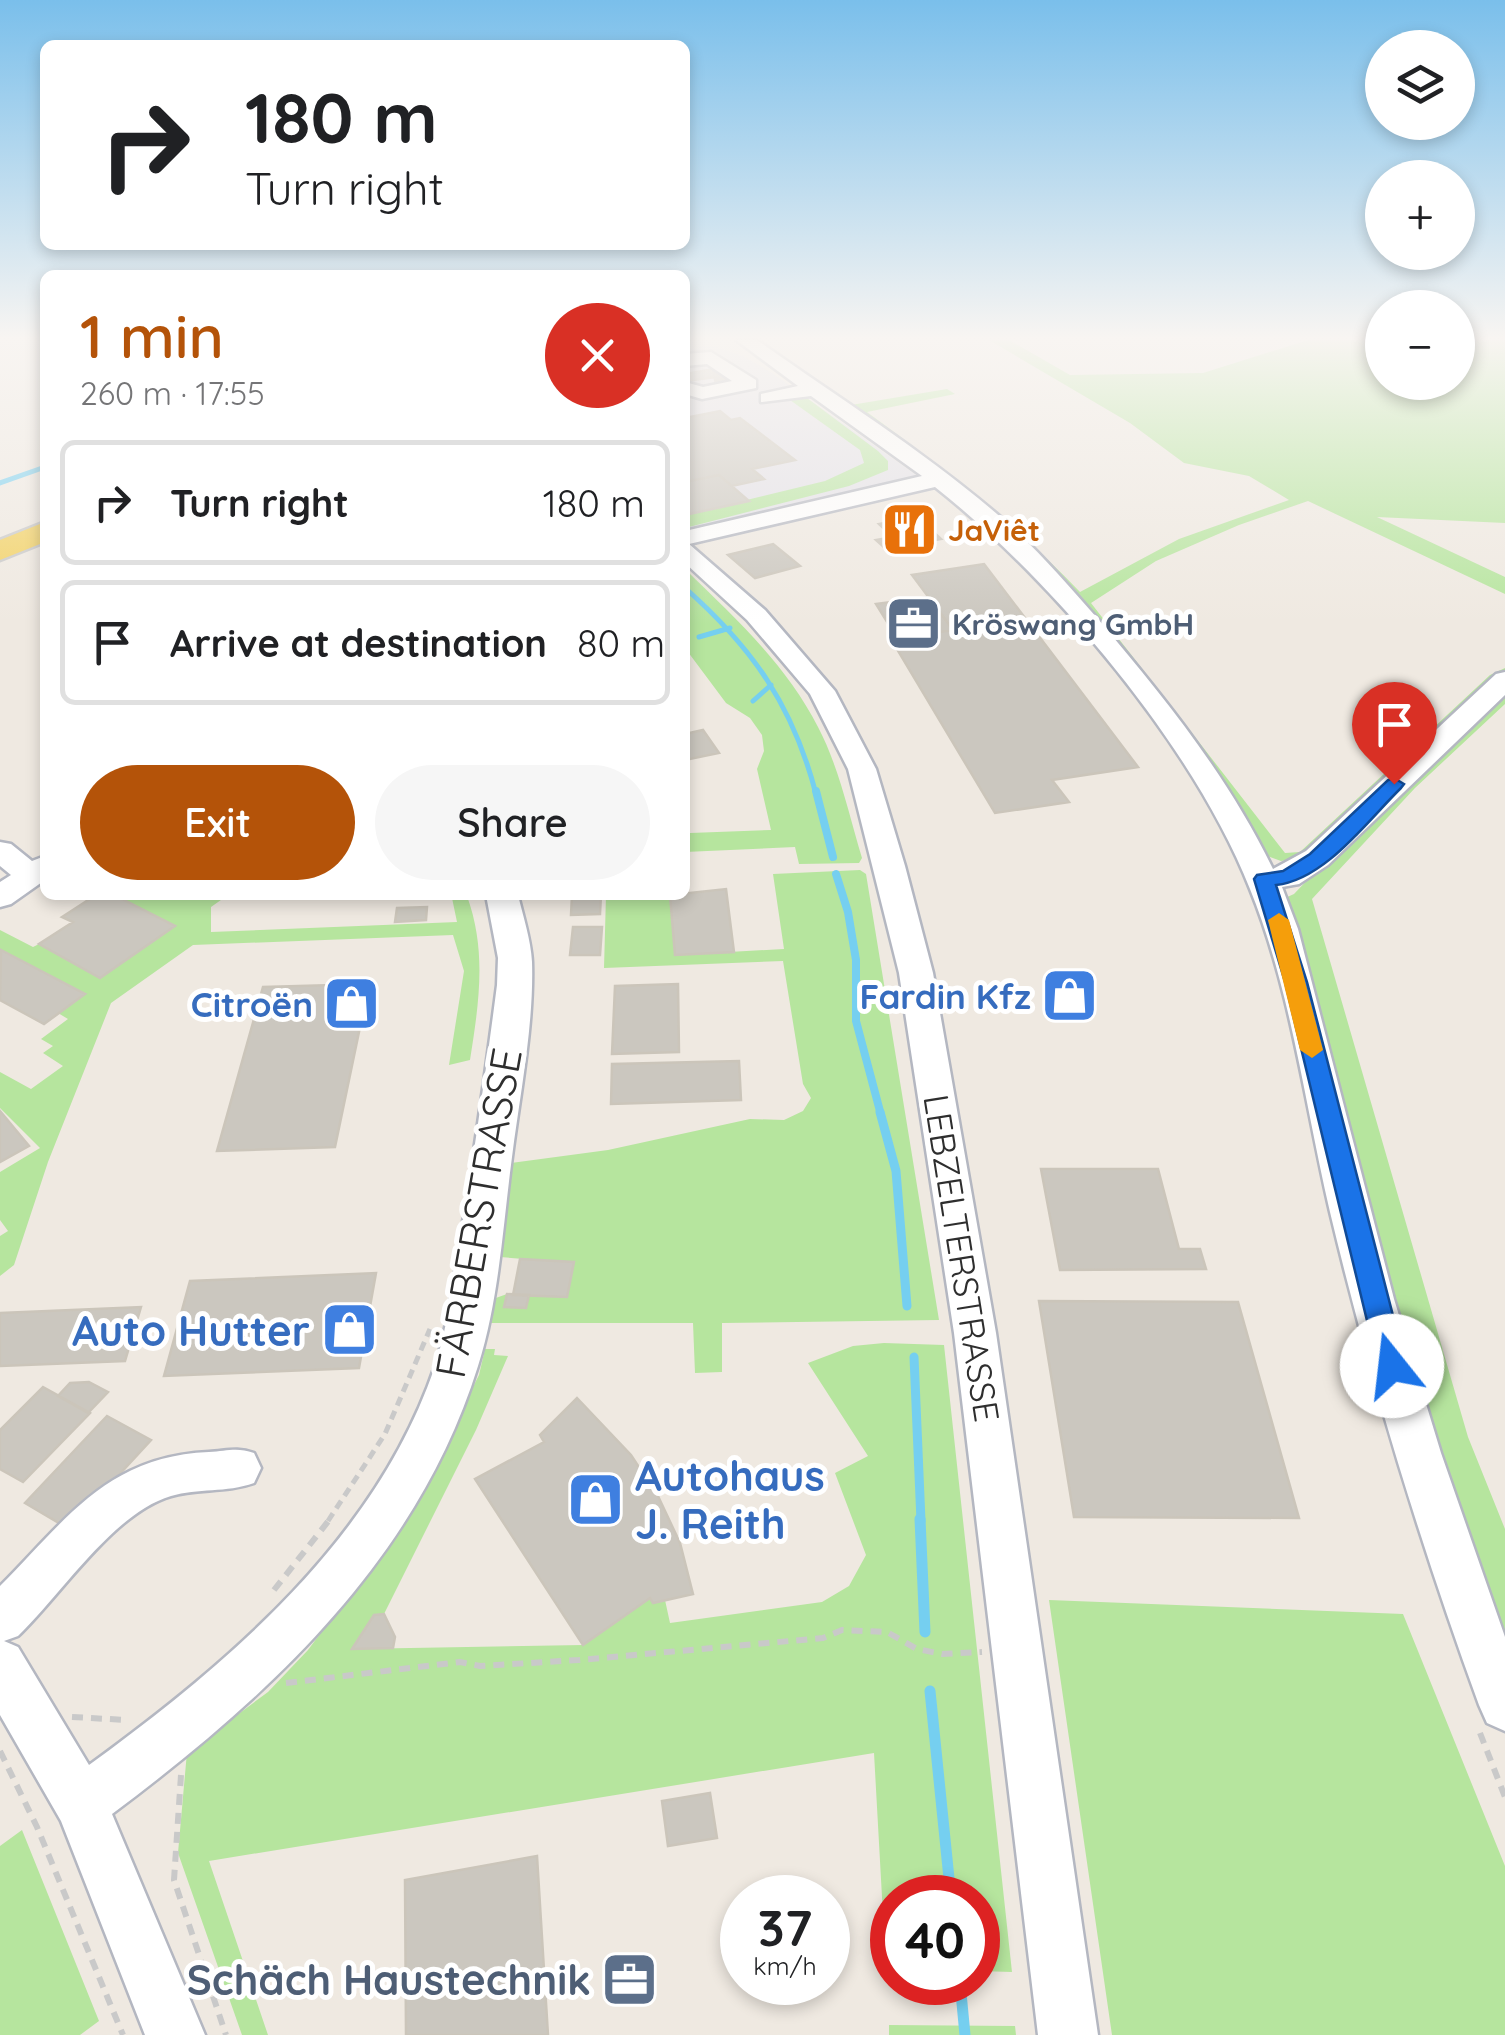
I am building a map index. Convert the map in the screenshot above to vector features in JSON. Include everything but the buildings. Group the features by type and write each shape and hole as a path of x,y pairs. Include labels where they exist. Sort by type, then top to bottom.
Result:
{"main road":[{"path":"0,550 40,533"}],"street":[{"path":"878,435 940,479 1026,554 1148,694 1224,805 1264,879 1296,982 1392,1366 1468,1610 1505,1705"},
{"path":"690,537 940,479"},
{"name":"LEBZELTERSTRASSE","path":"690,555 768,627 822,691 862,769 889,866 916,973 976,1334 1068,2035"},
{"path":"1264,879 1288,877 1317,858 1505,680"},
{"path":"0,851 38,871 0,897"},
{"name":"FÄRBERSTRASSE","path":"80,1804 162,1745 231,1688 335,1582 403,1484 452,1379 465,1336 494,1155 514,985 515,958 503,900"},
{"path":"0,1619 99,1518 135,1489 164,1476 238,1468"},
{"path":"0,1665 16,1750 80,1804 175,2035"}],"path":[{"path":"265,1602 354,1484 410,1385 432,1322"},
{"path":"231,1688 460,1662 480,1666 633,1656 823,1638 842,1630 886,1632 917,1649 942,1654 982,1652"},
{"path":"123,2035 16,1750 74,1715 112,1721 142,1716 177,1762 183,1791 172,1857 180,1905 226,2035"}],"shaded area":[{"path":"690,435 860,435 926,482 690,537"}],"green space":[{"path":"839,435 857,435 888,461 888,470 849,486 690,527 690,514 825,481 864,463 860,450"},
{"path":"875,435 898,435 924,454 978,497 1080,592 1179,539 1289,500 1249,476 1184,463 1146,435 1505,435 1505,523 1377,517 1505,577 1505,594 1308,501 1239,525 1156,561 1091,603 1285,853 1300,852 1490,675 1505,668 1505,675 1307,857 1281,861 1265,855 1034,559"},
{"path":"690,574 758,643 805,704 838,775 862,858 859,863 799,864 795,847 690,852 690,833 771,830 757,769 764,751 762,735 750,718 726,703 690,655"},
{"path":"1505,688 1505,704 1415,788 1312,899 1468,1437 1505,1529 1505,1652 1417,1384 1285,898 1294,894 1400,783"},
{"path":"860,870 866,874 939,1320 722,1323 722,1372 695,1373 693,1323 489,1323 493,1299 507,1294 505,1307 526,1308 529,1295 567,1297 573,1263 500,1257 511,1163 608,1150 750,1119 784,1120 803,1111 811,1098 803,1084 783,961 604,968 606,900 670,900 676,955 784,949 773,874"},
{"path":"113,900 221,900 211,907 211,932 457,922 452,900 468,900 479,957 470,1060 449,1065 464,971 453,935 193,945 111,1003 48,1162 14,1265 0,1276 0,1236 8,1231 0,1220 0,1172 40,1148 0,1108 0,1072 31,1089 63,1066 43,1053 53,1046 41,1039 68,1019 58,1013 84,994 0,950 0,930 33,947 39,944 100,978"},
{"path":"944,1345 1012,1972 1000,1972 1000,1875 881,1875 874,1753 209,1861 268,2035 242,2035 178,1853 187,1752 268,1692 308,1650 406,1519 479,1375 485,1349 495,1349 494,1355 508,1356 476,1430 384,1614 374,1615 353,1649 583,1645 650,1598 665,1600 670,1623 822,1602 849,1586 866,1555 835,1473 868,1456 808,1363 853,1346"},
{"path":"1049,1600 1403,1614 1505,1866 1505,2035 1112,2035"},
{"path":"22,1830 99,2021 80,2035 0,2035 0,1846"},
{"path":"889,2025 1015,2026 1016,2035 889,2035"}],"waterway":[{"path":"0,483 40,469"},
{"path":"690,593 727,629"},
{"path":"699,637 727,629"},
{"path":"727,629 770,686"},
{"path":"753,701 770,686"},
{"path":"770,686 795,733 816,794"},
{"path":"816,791 833,857"},
{"path":"836,874 848,912 856,960 856,1021 881,1115"},
{"path":"880,1112 896,1171 907,1306"},
{"path":"914,1357 921,1521"},
{"path":"920,1519 925,1632"},
{"path":"930,1691 949,1875"},
{"path":"962,2005 965,2035"}],"slow traffic":[{"path":"1279,920 1312,1050"}],"place":[{"name":"JaViêt","path":"909,530"},
{"name":"Kröswang GmbH","path":"913,624"},
{"name":"Fardin Kfz","path":"1070,996"},
{"name":"Citroën","path":"352,1004"},
{"name":"Auto Hutter","path":"349,1330"},
{"name":"Autohaus J. Reith","path":"596,1499"},
{"name":"Schäch Haustechnik","path":"630,1979"}],"route":[{"path":"1392,1366 1296,982 1264,879 1288,877 1317,858 1394,784"}]}
